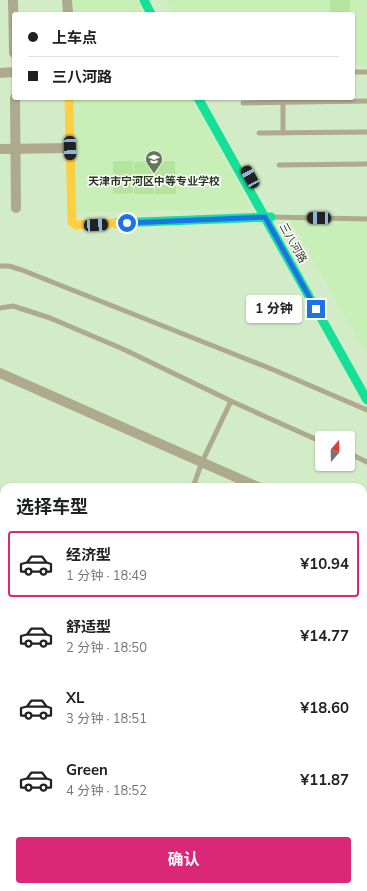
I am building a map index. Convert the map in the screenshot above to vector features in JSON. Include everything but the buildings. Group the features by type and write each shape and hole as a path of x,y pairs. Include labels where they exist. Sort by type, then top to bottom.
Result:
{"street":[{"path":"13,0 13,12"},
{"path":"67,0 68,12"},
{"path":"144,0 151,12"},
{"path":"151,0 158,12"},
{"path":"0,72 12,72"},
{"path":"15,100 16,208"},
{"path":"69,100 72,222 76,225 268,217"},
{"name":"三八河路","path":"199,100 367,388"},
{"name":"三八河路","path":"207,100 268,217 367,400"},
{"path":"0,149 70,148"},
{"path":"0,373 249,483"}],"lane":[{"path":"355,72 367,72"},
{"path":"283,100 283,133"},
{"path":"243,103 367,101"},
{"path":"259,133 367,132"},
{"path":"278,165 367,164"},
{"path":"268,217 367,219"},
{"path":"0,266 9,266 22,270 274,370 367,410"},
{"path":"0,308 13,306 50,318 315,439"},
{"path":"194,483 202,462 231,401"},
{"path":"355,456 367,462"}],"shaded area":[{"path":"72,0 137,0 144,12 72,12"},
{"path":"166,0 367,0 367,65 355,65 355,12 173,12"},
{"path":"330,0 350,0 350,12 330,12"},
{"name":"天津市宁河区中等专业学校","path":"74,100 192,100 252,209 76,213"},
{"path":"113,161 133,161 133,193 113,194"},
{"path":"154,161 154,194 134,194 134,162"},
{"path":"155,161 175,161 176,194 155,194"},
{"path":"290,219 367,222 367,352 365,352"}],"traffic: fast":[{"path":"144,0 150,12"},
{"path":"199,100 367,400"},
{"path":"115,223 271,217"}],"traffic: slow":[{"path":"69,100 72,222 76,225 115,223"}],"place":[{"name":"天津市宁河区中等专业学校","path":"154,174"}],"route":[{"path":"127,223 265,217 316,309"}]}
